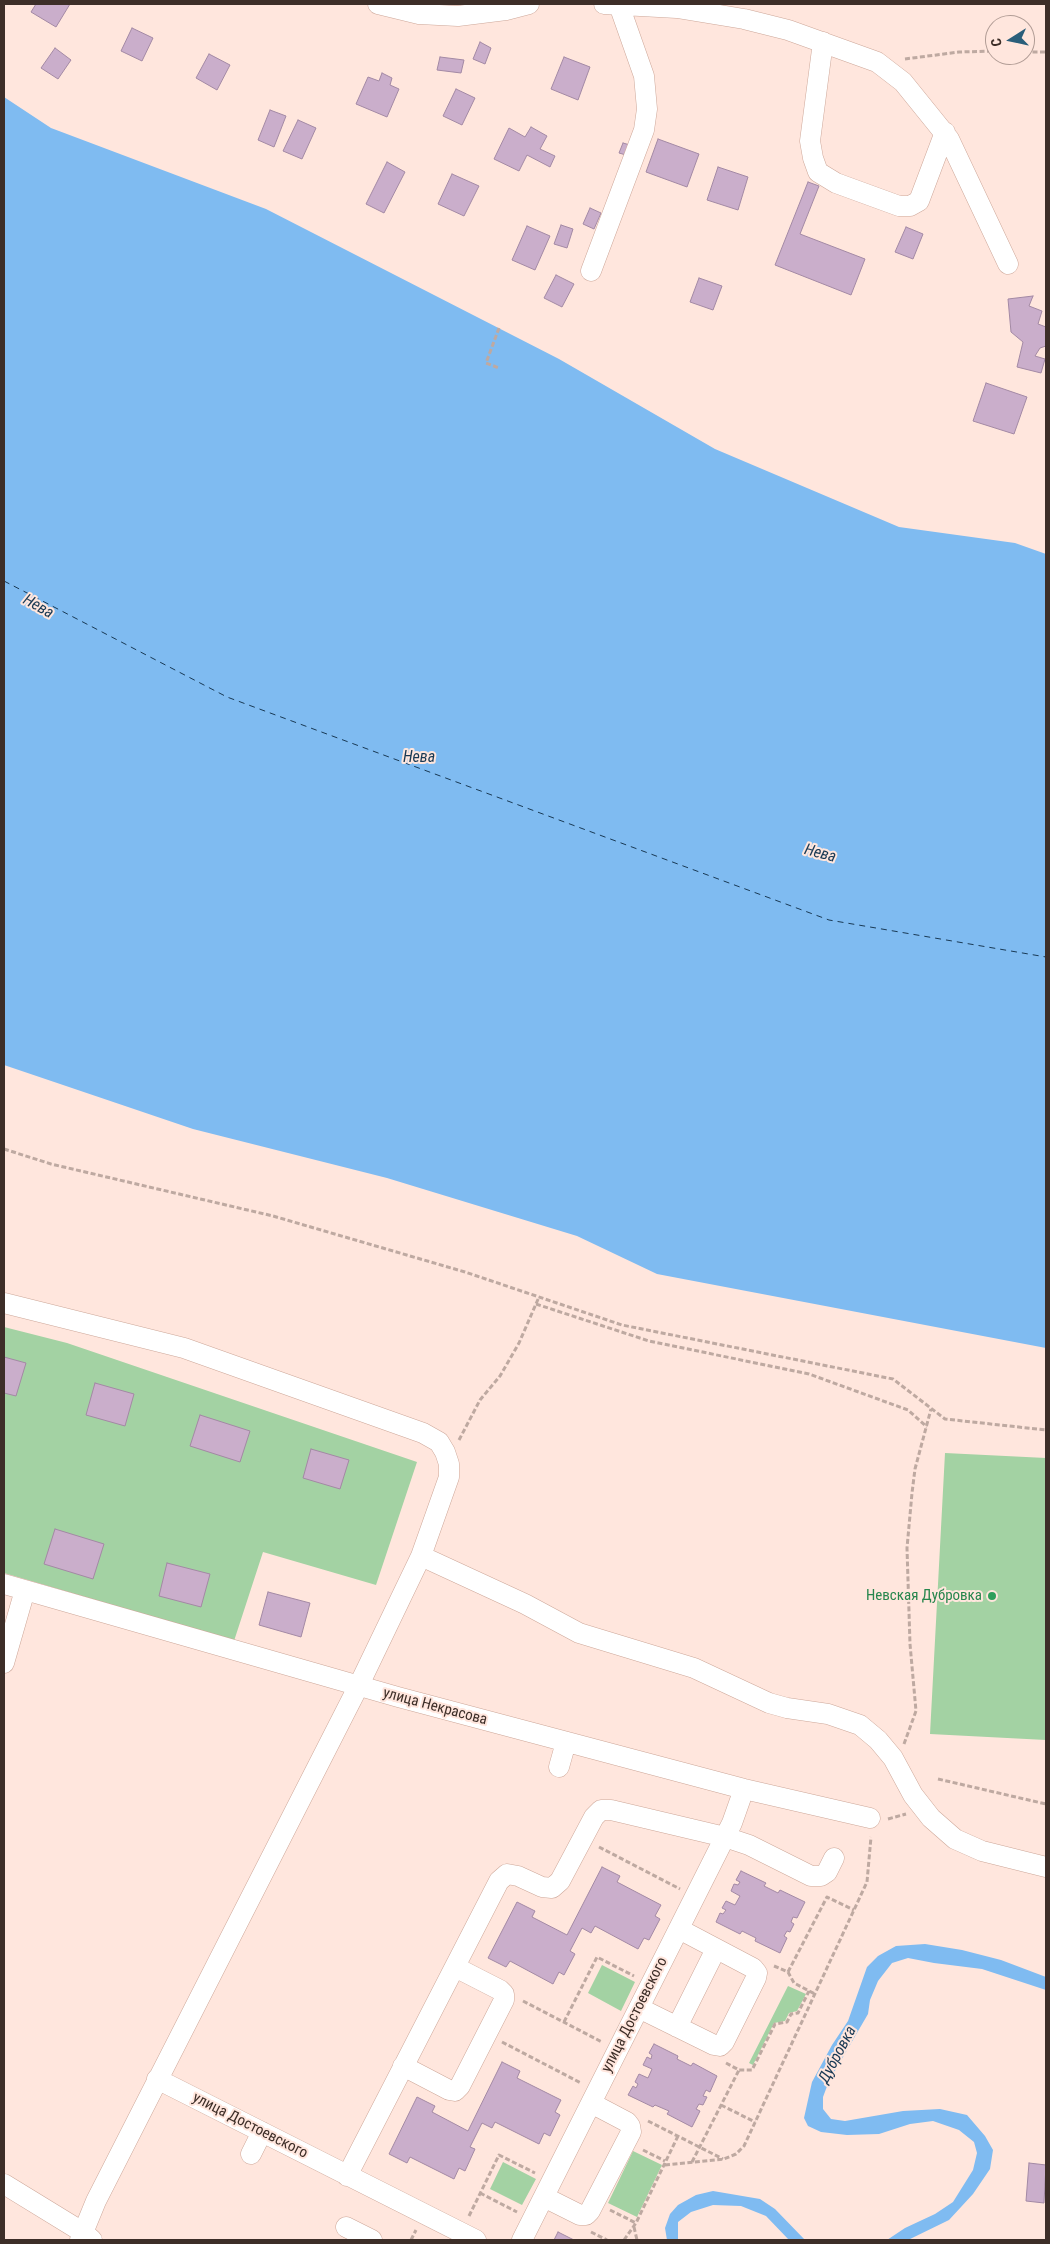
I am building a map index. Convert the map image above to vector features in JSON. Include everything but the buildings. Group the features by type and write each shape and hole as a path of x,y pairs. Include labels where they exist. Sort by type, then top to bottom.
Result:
{"street":[{"path":"378,4 419,14 458,16 506,10 529,4"},
{"path":"591,271 644,130 647,109 644,76 612,5 677,8 744,19 788,30 877,62 903,82 944,132 971,182 1008,264"},
{"path":"823,42 810,140 818,172 836,183 899,206 910,206 919,201 944,132"},
{"path":"4,1303 184,1348 423,1433 439,1442 445,1452 449,1477 421,1556 358,1686 96,2202 85,2238 4,2184"},
{"path":"421,1556 525,1604 579,1633 694,1668 769,1703 842,1717 860,1725 878,1740 895,1762 922,1807 931,1818 955,1839 968,1846 1046,1867"},
{"name":"улица Некрасова","path":"4,1584 358,1686 875,1824"},
{"path":"4,1663 25,1590"},
{"path":"559,1767 566,1742"},
{"name":"улица Достоевского","path":"522,2240 725,1837 744,1789"},
{"path":"347,2176 499,1882 507,1874 518,1876 542,1887 552,1888 560,1881 594,1817 601,1810 611,1810 725,1837 749,1845 812,1876 820,1876 827,1872 834,1858"},
{"path":"639,2008 714,2045 720,2046 756,1978 757,1972 753,1968 678,1929"},
{"path":"676,2026 716,1949"},
{"path":"403,2066 449,2090 455,2090 460,2086 504,2000 504,1994 500,1990 455,1967"},
{"name":"улица Достоевского","path":"157,2080 467,2236"},
{"path":"548,2189 580,2215 586,2216 595,2203 631,2132 627,2122 594,2098"},
{"path":"251,2154 262,2132"},
{"path":"346,2227 372,2240"}],"path":[{"path":"877,62 959,52 985,52"},
{"path":"498,328 486,363 499,368"},
{"path":"4,1149 51,1164 274,1216 465,1272 622,1325 893,1379 944,1419 1046,1430"},
{"path":"448,1464 464,1427 480,1400 500,1376 519,1343 540,1297"},
{"path":"536,1304 649,1341 809,1374 908,1410 927,1427"},
{"path":"895,1762 907,1738 916,1711 910,1652 907,1548 914,1477 932,1409"},
{"path":"938,1779 1046,1804"},
{"path":"626,2141 665,2163 724,2159 736,2154 744,2146 867,1882 875,1824 922,1807"},
{"path":"582,1839 695,1897"},
{"path":"788,1972 827,1897 854,1910"},
{"path":"564,2022 598,1957 651,1984"},
{"path":"771,1964 788,1972 794,1983 815,1994"},
{"path":"724,2062 739,2070 752,2070 776,2024 787,2022 791,2014 798,2013 809,1991"},
{"path":"504,1994 519,1999 618,2050"},
{"path":"486,2034 594,2098"},
{"path":"692,2162 739,2070"},
{"path":"721,2104 755,2122"},
{"path":"643,2119 724,2159"},
{"path":"624,2240 635,2225 678,2136"},
{"path":"467,2236 480,2193 500,2154 548,2189"},
{"path":"480,2193 532,2219"},
{"path":"595,2203 635,2225"},
{"path":"635,2225 637,2240"},
{"path":"590,2232 607,2240"}],"green space":[{"path":"4,1327 67,1343 417,1462 376,1585 263,1552 234,1641 4,1573"},
{"name":"Невская Дубровка","path":"945,1453 1046,1458 1046,1740 930,1734"},
{"path":"602,1965 635,1982 621,2011 588,1993"},
{"path":"788,1986 806,1994 797,2011 789,2013 785,2021 774,2023 753,2065 749,2063"},
{"path":"633,2151 662,2165 637,2217 608,2203"},
{"path":"503,2162 536,2179 522,2205 490,2189"}],"water":[{"name":"Нева","path":"4,97 51,128 266,209 559,359 715,449 899,527 1015,543 1046,554 1046,1348 657,1274 577,1236 387,1178 193,1129 4,1065"},
{"name":"Дубровка","path":"925,1944 962,1950 1001,1960 1046,1977 1046,1990 982,1969 908,1958 892,1963 878,1981 870,2000 868,2014 829,2081 823,2097 823,2109 831,2119 845,2121 903,2111 940,2109 967,2115 985,2136 993,2150 990,2169 973,2194 949,2220 908,2240 887,2240 953,2202 973,2170 977,2153 974,2142 959,2130 933,2121 910,2124 879,2134 847,2135 821,2132 808,2126 804,2118 812,2082 832,2045 848,2021 867,1967 878,1956 896,1946"},
{"path":"713,2191 760,2199 775,2209 805,2240 789,2240 766,2216 741,2206 713,2205 691,2212 678,2222 678,2240 667,2240 665,2228 670,2214 678,2205 696,2195"}],"ferry route":[{"path":"4,581 227,697 829,920 1046,957"}],"place":[{"name":"Невская Дубровка","path":"992,1596"}]}
